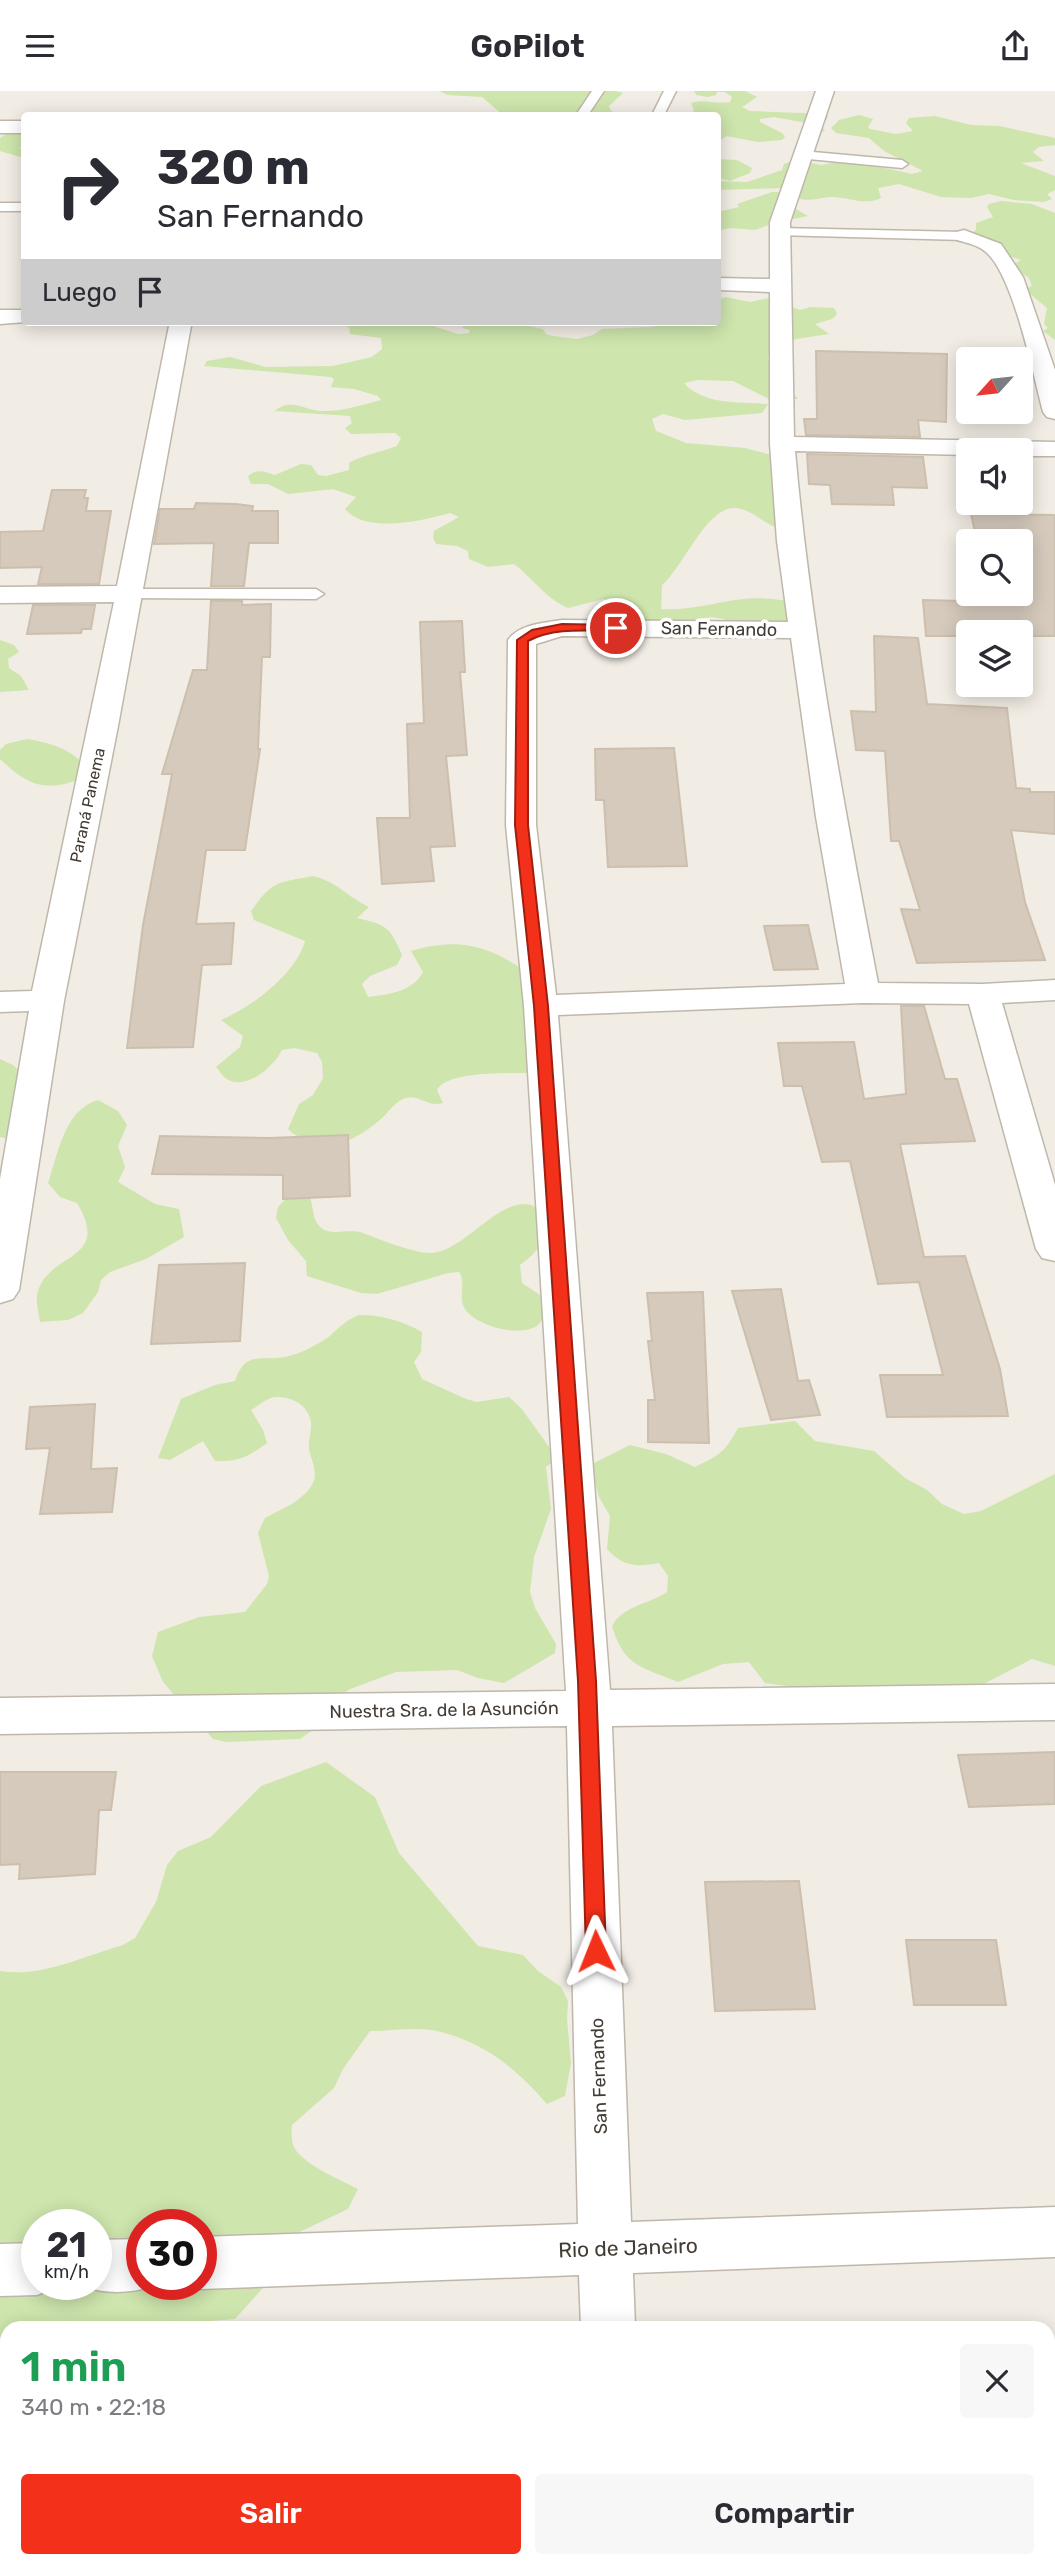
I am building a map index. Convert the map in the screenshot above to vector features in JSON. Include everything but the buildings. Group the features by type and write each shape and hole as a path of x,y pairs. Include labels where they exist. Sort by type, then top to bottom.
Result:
{"street":[{"path":"825,91 786,198 780,232 782,444 790,541 803,630 831,817 863,993"},
{"path":"0,127 21,127"},
{"path":"964,236 985,242 996,249 1009,272 1023,304 1055,411"},
{"path":"721,284 782,286"},
{"path":"0,317 21,316"},
{"name":"Paraná Panema","path":"0,1290 47,1001 180,326"},
{"path":"782,444 1055,449"},
{"path":"0,595 128,594"},
{"name":"San Fernando","path":"608,2321 589,1707 541,1006 521,825 522,640 536,632 562,628 803,630"},
{"path":"541,1006 863,993 983,994 1055,990"},
{"path":"983,994 1055,1249"},
{"path":"0,1002 47,1001"},
{"name":"Nuestra Sra. de la Asunción","path":"0,1716 1055,1702"},
{"name":"Rio de Janeiro","path":"217,2262 1055,2232"},
{"path":"0,2270 21,2269"}],"lane":[{"path":"584,112 598,91"},
{"path":"660,112 670,91"},
{"path":"802,155 902,164"},
{"path":"0,207 21,207"},
{"path":"780,232 964,236"},
{"path":"128,594 316,594"}],"green space":[{"path":"439,91 623,93 609,106 614,112 500,112 482,97 448,95"},
{"path":"694,91 745,91 757,97 742,107 750,111 826,114 828,117 821,127 825,130 818,135 800,135 810,127 807,123 774,117 760,119 760,122 782,133 785,137 782,140 758,142 726,136 721,140 721,112 693,112 691,103 730,102 732,97 725,92 717,92 716,95 707,97 696,95"},
{"path":"859,115 873,119 868,127 870,129 896,134 913,131 906,123 909,118 935,116 971,125 999,126 1055,138 1055,145 1039,147 1033,152 1044,161 1021,163 1055,176 1055,190 1047,194 1052,199 1044,202 1014,200 989,194 971,198 941,197 899,184 878,188 881,198 869,201 832,197 803,200 794,196 801,191 783,188 721,190 721,181 747,182 782,170 784,164 795,160 821,165 848,160 912,174 923,171 884,151 869,138 836,133 831,128 839,120"},
{"path":"21,131 21,157 0,151 0,138 9,132"},
{"path":"721,159 737,160 752,168 750,173 730,181 721,179"},
{"path":"772,192 783,192 794,208 808,216 755,230 730,228 721,230 721,211 739,207 737,204"},
{"path":"1001,201 1032,204 1055,213 1055,340 1043,331 1048,328 1044,324 1047,308 1029,293 1027,288 1032,286 1029,278 1011,266 1021,260 1005,255 969,235 976,230 976,223 993,217 987,207 989,204"},
{"path":"721,298 750,302 769,298 800,310 810,307 834,308 837,314 832,319 815,324 829,334 790,340 768,356 770,368 798,399 769,399 733,381 697,380 684,383 692,390 712,399 768,404 762,413 685,420 663,414 652,419 656,431 686,443 745,448 775,456 786,529 772,526 743,509 725,510 715,516 662,585 661,609 692,608 751,598 788,601 803,603 814,629 732,625 724,619 711,617 694,620 683,627 611,624 606,618 613,612 612,602 604,599 568,608 553,599 514,564 488,567 469,559 468,551 457,546 436,544 434,531 459,517 450,513 410,522 366,521 354,517 345,509 356,497 333,489 288,494 268,484 251,484 248,476 255,472 275,475 301,464 311,465 318,475 326,476 349,470 349,463 352,461 397,446 401,438 395,433 351,434 345,428 352,423 350,416 275,411 292,405 329,411 381,400 378,396 354,389 331,387 334,379 331,377 204,366 207,361 230,357 266,367 333,366 372,357 382,349 381,338 350,334 349,327 345,326 433,326 458,334 469,333 470,330 462,328 464,326 529,326 543,329 546,334 553,336 577,339 593,335 602,329 721,326"},
{"path":"0,640 14,645 19,652 8,659 9,668 21,676 29,690 0,692"},
{"path":"27,739 67,751 86,767 85,777 49,786 39,785 20,776 0,759 0,750 6,744"},
{"path":"313,876 329,882 369,907 357,918 381,925 398,946 402,955 397,965 370,976 362,984 368,997 400,991 413,984 423,972 411,951 427,947 456,944 483,949 523,970 529,1073 479,1074 452,1079 437,1090 443,1103 433,1104 411,1097 402,1099 370,1128 358,1135 347,1141 323,1145 300,1138 288,1129 299,1104 313,1095 323,1078 322,1062 317,1053 294,1048 282,1050 273,1063 251,1079 235,1082 224,1077 216,1067 240,1047 243,1036 221,1020 259,998 283,977 305,941 254,920 251,911 265,893 277,884"},
{"path":"0,1059 13,1065 30,1081 12,1140 0,1137"},
{"path":"98,1100 118,1111 127,1125 118,1146 125,1167 118,1182 155,1204 179,1209 184,1237 146,1259 110,1272 101,1280 98,1292 83,1313 68,1320 40,1322 37,1295 43,1281 83,1247 87,1237 86,1222 77,1203 60,1197 48,1183 70,1123 86,1105"},
{"path":"293,1191 308,1193 315,1219 324,1230 363,1233 430,1253 453,1245 513,1206 527,1204 545,1211 541,1242 534,1253 520,1265 522,1283 540,1295 547,1311 539,1324 530,1329 509,1330 485,1324 475,1319 463,1305 462,1279 459,1272 377,1294 361,1293 307,1276 306,1261 288,1240 276,1218 278,1207"},
{"path":"359,1315 392,1319 422,1332 421,1352 414,1362 422,1379 477,1402 509,1397 521,1408 557,1458 546,1467 551,1509 534,1557 530,1592 535,1608 556,1644 555,1653 504,1683 478,1678 457,1670 396,1672 350,1689 338,1697 334,1715 300,1739 226,1742 213,1739 163,1682 152,1656 158,1632 199,1617 245,1612 267,1584 269,1576 258,1533 265,1518 297,1501 312,1485 315,1476 309,1449 311,1422 303,1406 287,1398 272,1398 251,1410 267,1443 248,1455 230,1461 215,1461 203,1441 170,1460 158,1458 181,1399 215,1385 235,1381 244,1364 250,1360 280,1358 304,1351"},
{"path":"795,1421 815,1441 874,1451 905,1478 927,1490 942,1504 964,1514 981,1511 1055,1474 1055,1666 1032,1659 966,1693 800,1694 794,1687 765,1683 749,1662 723,1664 678,1682 644,1669 629,1658 622,1650 612,1626 622,1614 667,1592 668,1576 659,1563 631,1564 619,1559 607,1549 610,1516 599,1497 590,1465 630,1445 666,1454 695,1467 721,1452 738,1428"},
{"path":"326,1762 375,1797 399,1853 478,1946 523,1955 538,1971 561,1987 568,2001 571,2063 565,2096 547,2104 500,2059 457,2037 424,2029 370,2031 343,2069 334,2088 292,2125 294,2147 304,2159 358,2189 348,2209 289,2237 262,2289 235,2319 0,2321 0,1971 46,1969 123,1945 135,1938 156,1902 167,1865 178,1851 211,1837 261,1786"}],"route":[{"path":"596,1951 589,1707 541,1006 521,825 522,640 536,632 562,628 616,628"}]}
